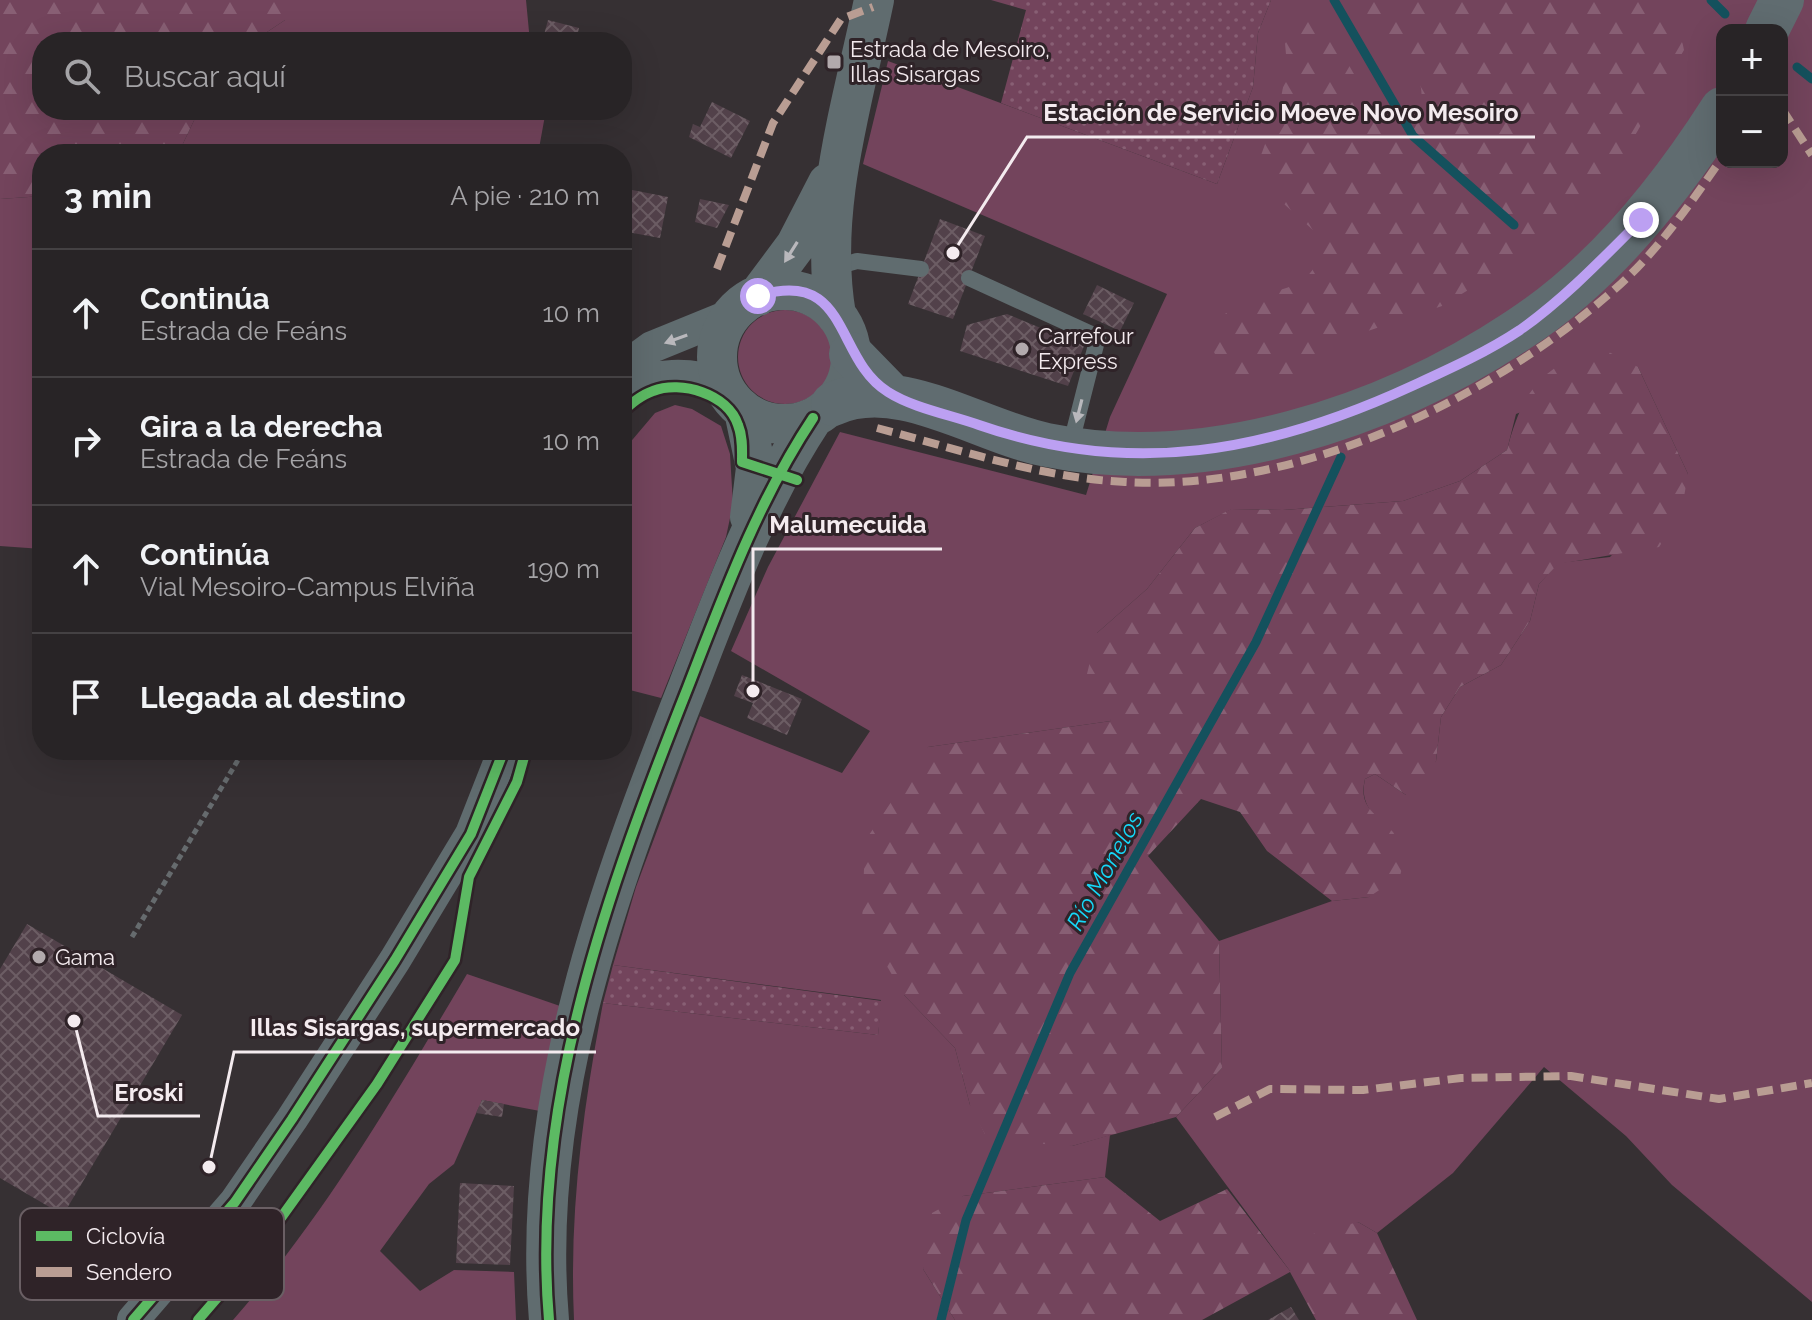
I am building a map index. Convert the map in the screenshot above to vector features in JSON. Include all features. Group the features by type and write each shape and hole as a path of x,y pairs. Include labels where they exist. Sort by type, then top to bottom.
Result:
{"main road":[{"path":"1770,24 1782,0"},
{"path":"844,334 869,376 889,393 1010,436 1069,449 1155,455 1223,449 1296,431 1368,407 1454,367 1520,330 1581,279 1641,220 1716,117"},
{"path":"823,411 847,397 889,393"}],"street":[{"path":"549,1320 547,1216 565,1069 597,941 630,833 748,533 823,411 847,380 844,334 831,268 840,158 874,0"},
{"path":"748,533 756,468 733,398 718,370 719,341 745,305 782,267 811,220 840,158"},
{"path":"632,362 652,347 745,305 791,291 808,295 844,334"},
{"path":"632,384 670,375 698,376 777,424 823,411"},
{"path":"230,1208 318,1080 471,834 500,760"},
{"path":"133,1320 150,1300"}],"lane":[{"path":"831,268 857,261 921,269"},
{"path":"969,278 1098,337 1069,449"}],"path":[{"path":"132,937 238,760"}],"green space":[{"path":"0,0 285,0 285,20 267,32 32,32 32,120 194,120 183,144 32,144 32,197 0,199"},
{"path":"285,0 526,0 529,32 267,32 285,20"},
{"path":"991,0 1271,0 1258,33 1253,87 1217,184 1001,103 1026,10"},
{"path":"1271,0 1812,0 1812,1302 1672,1185 1626,1136 1544,1067 1453,1173 1377,1233 1358,1222 1290,1271 1176,1117 1222,1068 1219,941 1332,901 1369,897 1394,834 1370,810 1364,797 1365,779 1375,774 1406,795 1436,761 1441,717 1460,687 1501,665 1530,621 1539,584 1558,563 1610,557 1688,474 1638,367 1516,414 1507,450 1460,481 1403,501 1283,510 1232,509 1195,528 1147,589 1097,633 1111,721 928,747 904,995 955,1048 970,1105 1072,1146 1110,1135 1105,1177 963,1196 923,1269 955,1320 574,1320 574,1240 579,1161 603,1003 878,1035 881,1000 613,965 636,887 700,716 842,773 870,731 731,651 768,567 840,432 1086,495 1110,417 1167,294 863,164 888,61 1217,184 1253,87 1258,33"},
{"path":"1356,0 1649,0 1678,22 1684,50 1610,179 1582,212 1501,270 1442,306 1356,335 1328,360 1291,376 1253,383 1224,372 1212,348 1217,320 1246,301 1289,287 1307,276 1314,268 1323,239 1274,195 1260,158 1280,103 1287,66 1285,43 1306,16 1328,29 1377,114 1395,127 1421,116 1422,94 1412,62"},
{"path":"194,120 544,120 540,144 183,144"},
{"path":"32,197 32,548 0,546 0,199"},
{"path":"785,310 803,313 818,324 829,339 832,357 829,375 818,390 803,401 785,404 767,401 752,390 741,375 738,357 741,339 752,324 767,313"},
{"path":"1597,346 1638,367 1688,474 1681,514 1659,547 1558,564 1539,584 1530,621 1501,665 1460,687 1441,717 1436,761 1426,790 1417,797 1406,795 1375,774 1365,779 1366,804 1393,832 1405,856 1400,876 1369,897 1332,901 1267,851 1240,812 1201,799 1148,856 1219,941 1222,1068 1176,1117 1072,1146 988,1140 970,1105 955,1048 904,995 862,924 865,841 928,747 1111,721 1086,678 1097,633 1147,589 1195,528 1231,509 1284,510 1403,501 1460,481 1507,450 1527,397 1548,373"},
{"path":"675,405 692,409 721,426 730,454 733,504 726,537 661,698 632,691 632,440 655,413"},
{"path":"613,965 882,1001 878,1035 603,1003"},
{"path":"467,974 560,1006 540,1111 482,1100 454,1164 429,1184 380,1251 420,1291 454,1270 514,1272 516,1320 233,1320 250,1300 284,1300 284,1258 386,1108"},
{"path":"1105,1177 1160,1221 1227,1189 1290,1271 1302,1237 1358,1222 1377,1233 1417,1320 1316,1320 1290,1272 1202,1320 955,1320 923,1269 932,1213 963,1196"}],"building":[{"path":"548,20 579,28 578,32 545,32"},
{"path":"712,102 750,121 731,158 689,137 693,124 700,127"},
{"path":"632,190 668,197 660,238 632,233"},
{"path":"700,199 729,205 717,228 695,222"},
{"path":"940,219 985,236 953,319 908,304"},
{"path":"1097,285 1134,303 1120,331 1083,314"},
{"name":"Carrefour Express","path":"1007,314 1084,346 1068,386 960,351 967,325"},
{"path":"742,675 802,699 787,735 747,718 753,703 734,696"},
{"path":"27,924 182,1015 67,1208 51,1208 0,1178 0,969"},
{"path":"482,1100 504,1104 502,1117 476,1113"},
{"path":"460,1183 514,1186 510,1265 456,1263"},
{"path":"1291,1307 1299,1320 1268,1320"}],"waterway":[{"name":"Río Monelos","path":"1334,0 1413,136 1514,225"},
{"path":"1711,0 1725,14"},
{"path":"1797,67 1812,79"},
{"name":"Río Monelos","path":"941,1320 966,1220 1070,973 1256,642 1341,457"}],"marked path":[{"path":"717,269 773,123 841,19 873,7"},
{"path":"1788,118 1812,155"},
{"path":"877,428 1031,469 1125,482 1190,481 1256,472 1322,455 1387,431 1450,402 1509,368 1565,330 1615,289 1645,259 1716,166"},
{"path":"1215,1117 1270,1089 1363,1090 1461,1078 1571,1076 1719,1099 1812,1083"}],"cycle path":[{"path":"632,404 644,395 664,388 702,392 733,414 741,434 742,462 797,480"},
{"path":"549,1320 546,1238 552,1157 564,1076 604,917 630,839 729,583 775,482 813,418"},
{"path":"230,1208 292,1119 395,960 471,834 500,760"},
{"path":"284,1214 377,1084 455,960 469,877 517,782 523,760"},
{"path":"133,1320 150,1300"},
{"path":"198,1320 215,1300"}],"place":[{"name":"Estrada de Mesoiro, Illas Sisargas","path":"834,62"},
{"name":"Estación de Servicio Moeve Novo Mesoiro","path":"953,253"},
{"name":"Carrefour Express","path":"1022,349"},
{"name":"Malumecuida","path":"753,691"},
{"name":"Gama","path":"39,957"},
{"name":"Eroski","path":"74,1021"},
{"name":"Illas Sisargas, supermercado","path":"209,1167"}],"route":[{"path":"758,296 773,291 791,291 823,303 844,327 851,354 860,367 889,393 1010,436 1046,445 1092,453 1155,455 1223,449 1296,431 1368,407 1454,367 1520,330 1581,279 1641,220"}]}
